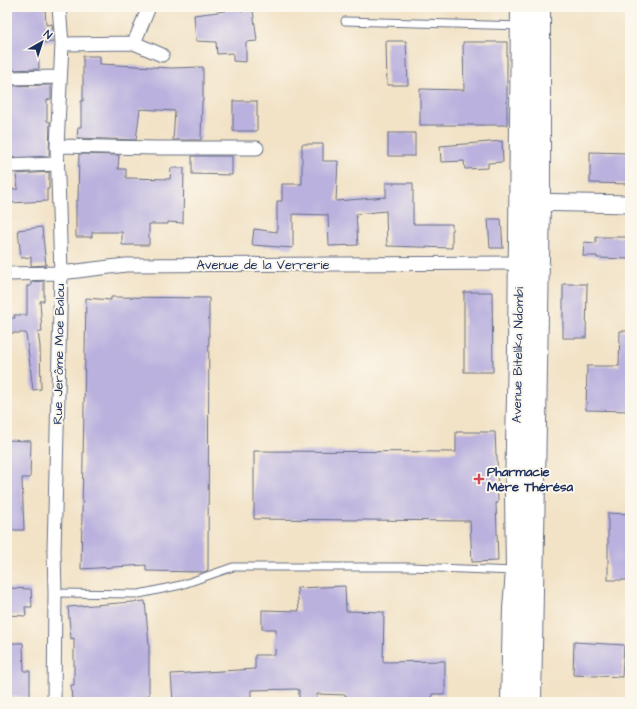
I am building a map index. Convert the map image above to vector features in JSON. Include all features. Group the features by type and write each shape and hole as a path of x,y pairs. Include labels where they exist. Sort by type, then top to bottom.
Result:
{"highway":[{"name":"Avenue Bitelika Ndombi","path":"512,702 514,609 517,571 516,493 520,263 530,202 539,7"},
{"name":"Avenue Bitelika Ndombi","path":"522,16 530,202 530,702"}],"street":[{"name":"Rue Jerôme Moe Balou","path":"54,702 54,551 61,273 57,164 62,44 60,7"},
{"path":"134,43 149,7"},
{"path":"62,44 134,43 162,55"},
{"path":"7,78 60,77"},
{"path":"57,146 257,148"},
{"path":"7,166 57,164"},
{"path":"530,202 630,204"},
{"name":"Avenue de la Verrerie","path":"7,274 61,273 126,265 520,263"}],"lane":[{"path":"345,21 522,16"},
{"path":"55,592 139,594 181,585 233,567 412,567 517,571"}],"building":[{"path":"7,7 45,7 46,25 52,24 54,42 38,43 39,69 7,70"},
{"path":"226,7 240,7 241,11 253,10 257,41 246,42 246,62 233,61 233,53 217,54 216,42 196,41 194,15 226,11"},
{"path":"386,41 406,41 408,85 387,85"},
{"path":"463,42 507,42 507,125 420,125 420,89 464,90"},
{"path":"83,56 100,56 100,64 171,68 203,67 201,140 173,140 175,111 140,109 136,140 77,138 78,127 81,127 81,101 83,101"},
{"path":"51,85 51,99 47,100 47,121 50,122 49,156 7,158 7,86"},
{"path":"233,101 257,101 257,131 233,131"},
{"path":"388,133 415,133 415,156 388,156"},
{"path":"502,141 503,162 488,163 488,168 465,169 464,161 441,162 440,146"},
{"path":"302,144 323,144 323,161 338,161 336,201 386,197 386,183 413,183 413,224 452,224 452,248 387,246 386,211 356,214 358,245 329,246 328,215 293,214 293,248 252,245 254,229 277,232 277,201 282,201 282,184 302,184"},
{"path":"590,152 630,153 630,184 590,183"},
{"path":"79,154 119,155 118,169 126,169 126,178 170,179 171,168 184,168 183,223 168,222 168,224 149,224 149,245 122,245 122,232 92,232 92,237 76,237 76,201 78,201"},
{"path":"192,156 232,156 232,175 192,174"},
{"path":"49,172 47,201 10,203 9,189 18,189 16,174"},
{"path":"488,219 501,219 503,248 490,248"},
{"path":"42,227 46,265 31,266 31,257 21,258 18,230"},
{"path":"596,237 630,237 630,259 583,256 584,242 596,243"},
{"path":"44,281 44,301 40,301 42,332 38,332 40,346 41,389 33,390 26,333 9,333 8,318 15,318 14,315 27,315 27,286 31,286 31,282"},
{"path":"563,284 587,284 586,338 563,338"},
{"path":"464,292 492,292 493,372 464,372"},
{"path":"111,297 209,298 208,570 204,572 146,571 146,565 81,569 86,298 111,300"},
{"path":"620,331 630,331 630,411 586,410 587,366 619,366"},
{"path":"456,432 495,432 497,455 498,503 496,503 498,561 472,562 470,521 254,519 254,451 456,452"},
{"path":"7,440 31,441 30,478 22,478 24,530 7,530"},
{"path":"608,513 630,514 630,580 608,580"},
{"path":"345,586 346,611 384,612 383,662 445,661 445,694 432,694 432,702 346,702 346,695 317,694 317,702 299,702 299,690 297,689 251,690 251,702 173,702 171,674 255,669 255,655 275,655 276,629 262,629 262,610 299,611 297,588"},
{"path":"7,588 31,589 32,607 25,607 26,616 7,615"},
{"path":"145,601 149,645 149,702 72,702 71,685 74,685 74,638 71,639 68,607"},
{"path":"574,642 624,645 622,677 573,675"},
{"path":"7,643 23,643 24,671 30,671 30,697 7,697"}],"place":[{"name":"Pharmacie Mère Thérésa","path":"479,479"}]}
